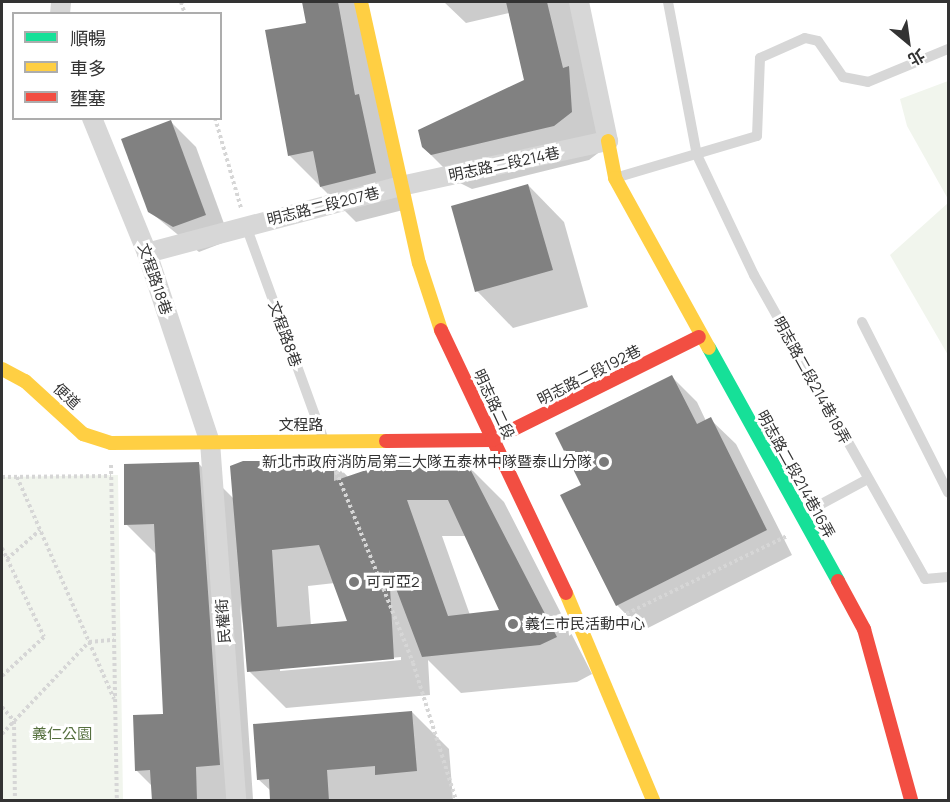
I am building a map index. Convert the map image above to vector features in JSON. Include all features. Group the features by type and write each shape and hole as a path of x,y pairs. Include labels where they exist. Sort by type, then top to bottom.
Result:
{"street":[{"name":"明志路二段","path":"361,2 401,186 439,325 585,634 653,801"},
{"path":"579,2 615,178"},
{"name":"文程路18巷","path":"93,120 147,253 210,442"},
{"name":"明志路二段214巷","path":"401,186 608,141"},
{"name":"明志路二段214巷16弄","path":"615,178 699,337 864,629 910,801"},
{"name":"明志路二段207巷","path":"147,253 401,186"},
{"name":"明志路二段192巷","path":"492,440 699,337"},
{"name":"便道","path":"2,369 25,381 83,434 111,443"},
{"name":"文程路","path":"111,443 492,440"},
{"name":"民權街","path":"210,442 236,801"}],"lane":[{"name":"明志路二段214巷18弄","path":"668,2 697,155 754,275 866,480 925,579 948,577"},
{"path":"615,178 758,136 760,58 805,38 818,41 843,77 868,82 948,49"},
{"name":"文程路8巷","path":"246,226 324,441"},
{"path":"862,322 948,492"},
{"path":"803,521 866,480"}],"path":[{"path":"216,120 246,226"},
{"path":"324,441 413,663 456,801"},
{"path":"111,443 117,801"},
{"path":"2,477 111,476"},
{"path":"17,477 115,700"},
{"path":"585,634 803,521"},
{"path":"7,559 40,530"},
{"path":"2,548 44,637 2,676"},
{"path":"2,734 89,642 114,640"},
{"path":"2,707 14,721 15,801"}],"green space":[{"path":"948,81 948,199 907,126 900,99"},
{"path":"948,203 948,355 890,255"},
{"name":"義仁公園","path":"118,475 123,800 2,800 2,477"}],"building":[{"path":"302,2 338,2 355,95 359,94 376,173 320,187 313,151 288,156 265,30 306,23"},
{"path":"506,2 547,2 563,68 569,66 572,112 554,126 431,155 422,147 418,130 524,80"},
{"path":"171,120 206,215 173,227 148,212 121,139"},
{"path":"528,184 553,270 475,292 451,206"},
{"path":"672,375 697,424 711,417 767,530 616,606 560,495 581,485 555,433"},
{"path":"243,461 334,461 334,481 375,467 374,462 467,463 557,637 540,645 422,657 389,570 394,659 247,672 230,466","holes":["407,500 448,500 499,610 448,616","319,545 347,621 277,627 272,550"]},
{"path":"199,462 220,765 196,767 197,801 152,801 150,770 135,771 133,715 163,714 154,524 124,525 124,464"},
{"path":"412,711 417,771 375,775 375,766 327,770 329,801 270,801 269,779 257,780 253,724"}],"traffic: fast":[{"path":"709,348 838,581"}],"traffic: slow":[{"path":"361,2 419,263 441,330"},
{"path":"608,141 615,178 709,348"},
{"path":"2,369 25,381 83,434 111,443 386,441"},
{"path":"566,593 653,800"}],"traffic: jam":[{"path":"441,330 566,593"},
{"path":"386,441 492,440 699,337"},
{"path":"838,581 864,629 911,800"}],"place":[{"name":"新北市政府消防局第二大隊五泰林中隊暨泰山分隊","path":"604,462"},
{"name":"可可亞2","path":"354,582"},
{"name":"義仁市民活動中心","path":"513,624"}]}
